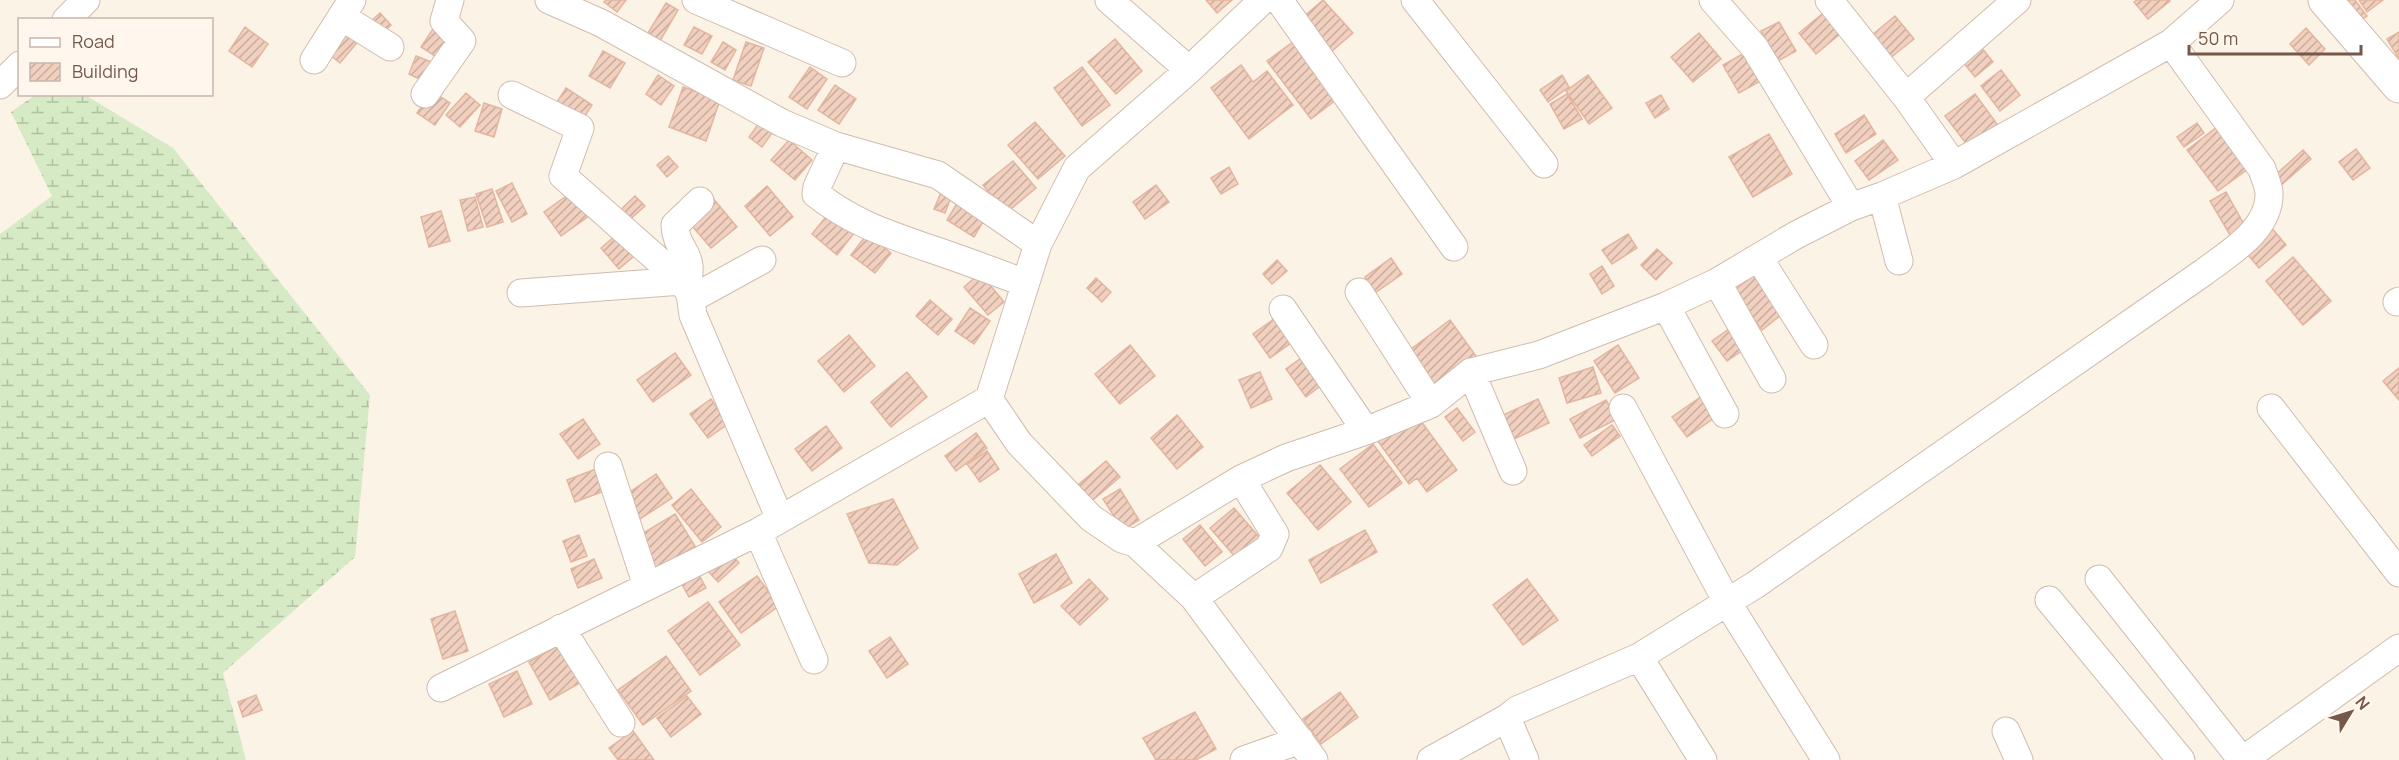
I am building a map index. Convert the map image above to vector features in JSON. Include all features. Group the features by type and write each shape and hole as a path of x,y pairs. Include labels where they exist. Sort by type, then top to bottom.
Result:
{"street":[{"path":"68,18 86,0"},
{"path":"425,94 462,41 444,21 450,0"},
{"path":"549,0 601,23 782,123 836,146 938,175 1038,244"},
{"path":"696,0 842,63"},
{"path":"1109,0 1189,70"},
{"path":"441,688 769,526 989,399 1038,244 1077,168 1189,70 1263,0"},
{"path":"1279,0 1454,247"},
{"path":"1415,0 1544,164"},
{"path":"1713,0 1755,48 1851,207"},
{"path":"1829,0 1906,98 1954,165"},
{"path":"1906,98 2017,0"},
{"path":"1135,543 1241,479 1286,458 1431,404 1472,372 1539,355 1666,306 1717,282 1796,235 1851,207 1954,165 2171,43 2220,0"},
{"path":"2325,0 2399,86"},
{"path":"314,60 347,8 390,47"},
{"path":"1431,760 1507,718 1517,710 1639,657 1728,602 2204,272 2243,242 2262,221 2268,207 2269,190 2262,169 2171,43"},
{"path":"0,85 18,67"},
{"path":"512,95 580,128 563,176 686,289"},
{"path":"836,146 816,194 836,209 891,237 1025,283"},
{"path":"1882,196 1899,261"},
{"path":"700,201 675,225 675,236 687,256 691,272 686,289 693,315 769,526 814,660"},
{"path":"1759,258 1814,345"},
{"path":"521,293 686,289 762,260"},
{"path":"1717,282 1772,379"},
{"path":"1359,292 1431,404"},
{"path":"1666,306 1725,414"},
{"path":"1283,309 1366,430"},
{"path":"1472,372 1513,471"},
{"path":"989,399 1019,443 1091,518 1122,538 1135,543 1194,598 1307,750 1244,760"},
{"path":"1623,408 1728,602 1826,760"},
{"path":"2271,408 2399,573"},
{"path":"608,466 647,586"},
{"path":"1194,598 1269,548 1275,534 1241,479"},
{"path":"2099,579 2242,760 2399,648"},
{"path":"2049,600 2181,760"},
{"path":"561,628 621,723"},
{"path":"1639,657 1703,760"},
{"path":"1507,718 1525,760"},
{"path":"2006,731 2019,760"}],"green space":[{"path":"34,96 87,96 173,148 370,395 355,557 223,673 246,760 0,760 0,234 52,196 11,112"}],"building":[{"path":"606,0 626,0 617,12 604,2"},
{"path":"1206,0 1232,0 1217,13"},
{"path":"1323,0 1353,33 1331,52 1302,18"},
{"path":"2137,0 2170,1 2148,19 2134,2"},
{"path":"2337,0 2355,0 2367,16 2355,24"},
{"path":"2359,0 2383,0 2367,12"},
{"path":"666,3 678,10 660,41 648,33"},
{"path":"1828,9 1845,30 1816,54 1799,33"},
{"path":"380,13 391,25 380,36 369,23"},
{"path":"1895,16 1914,39 1884,63 1866,40"},
{"path":"1779,22 1796,51 1778,61 1761,31"},
{"path":"435,26 451,37 438,58 421,47"},
{"path":"245,27 268,44 252,67 229,51"},
{"path":"345,27 360,39 340,63 325,51"},
{"path":"694,27 712,36 702,54 684,45"},
{"path":"2306,28 2325,49 2309,65 2290,44"},
{"path":"2399,32 2399,59 2387,39"},
{"path":"1699,33 1721,59 1693,82 1671,57"},
{"path":"1115,39 1142,71 1116,94 1088,62"},
{"path":"1297,39 1341,96 1311,119 1267,61"},
{"path":"723,42 736,50 725,70 711,62"},
{"path":"746,42 764,48 751,86 733,80"},
{"path":"1977,42 1993,62 1975,77 1959,57"},
{"path":"603,51 625,63 610,88 589,76"},
{"path":"1748,51 1764,79 1739,93 1723,65"},
{"path":"416,56 434,63 426,82 409,74"},
{"path":"1241,65 1253,82 1267,71 1293,105 1249,139 1211,88"},
{"path":"810,67 827,79 807,109 789,97"},
{"path":"1082,67 1110,105 1082,126 1054,88"},
{"path":"2001,70 2020,95 2000,111 1981,86"},
{"path":"658,75 674,86 661,105 646,94"},
{"path":"1562,75 1569,87 1548,102 1540,90"},
{"path":"1588,75 1612,108 1589,124 1566,91"},
{"path":"835,85 856,99 839,124 818,110"},
{"path":"683,87 720,100 706,141 669,127"},
{"path":"566,88 592,105 581,122 555,105"},
{"path":"432,91 450,103 435,125 417,113"},
{"path":"466,93 480,105 460,127 446,115"},
{"path":"1567,94 1582,119 1564,129 1550,104"},
{"path":"1975,94 2000,128 1971,150 1945,116"},
{"path":"1661,95 1669,109 1655,118 1646,103"},
{"path":"484,103 502,109 494,137 475,131"},
{"path":"1864,115 1876,134 1846,153 1835,134"},
{"path":"1035,122 1065,156 1038,179 1008,145"},
{"path":"759,123 772,133 762,147 749,137"},
{"path":"2197,123 2204,133 2184,147 2177,137"},
{"path":"2217,127 2248,169 2218,191 2187,150"},
{"path":"1769,134 1792,174 1753,197 1729,157"},
{"path":"789,140 812,160 795,180 771,160"},
{"path":"1883,140 1898,160 1869,180 1855,161"},
{"path":"2356,149 2370,168 2353,180 2339,162"},
{"path":"2303,150 2311,159 2279,187 2271,179"},
{"path":"668,156 678,167 667,177 657,165"},
{"path":"1013,161 1036,188 1006,213 983,185"},
{"path":"1229,167 1238,184 1221,194 1211,178"},
{"path":"512,183 527,214 512,222 496,191"},
{"path":"1156,185 1169,202 1145,219 1133,202"},
{"path":"767,186 793,217 770,236 745,206"},
{"path":"943,188 953,192 945,213 934,209"},
{"path":"492,189 503,222 487,227 476,194"},
{"path":"572,192 589,216 561,236 544,212"},
{"path":"2226,192 2245,226 2230,235 2210,201"},
{"path":"635,196 645,206 625,224 616,214"},
{"path":"475,197 483,227 468,231 460,200"},
{"path":"712,197 737,227 711,248 686,219"},
{"path":"959,200 986,217 974,237 947,220"},
{"path":"441,211 450,241 429,247 421,217"},
{"path":"829,213 854,233 837,255 812,234"},
{"path":"2270,226 2286,245 2259,268 2243,249"},
{"path":"623,229 641,250 619,269 601,248"},
{"path":"867,234 891,253 875,273 851,255"},
{"path":"1628,234 1637,248 1612,264 1602,250"},
{"path":"1657,249 1672,263 1656,280 1641,265"},
{"path":"2293,257 2331,301 2303,325 2266,281"},
{"path":"1391,258 1402,274 1375,293 1365,277"},
{"path":"1277,260 1287,271 1272,284 1263,274"},
{"path":"1602,266 1614,286 1602,294 1590,274"},
{"path":"980,273 1004,302 988,315 964,287"},
{"path":"1757,273 1786,311 1762,330 1732,292"},
{"path":"1096,278 1111,292 1102,302 1087,288"},
{"path":"930,300 952,319 938,335 916,316"},
{"path":"970,308 990,321 974,344 955,331"},
{"path":"1278,316 1295,340 1270,358 1253,334"},
{"path":"1450,320 1476,356 1433,387 1407,352"},
{"path":"1729,329 1743,350 1727,361 1712,341"},
{"path":"849,335 875,366 844,392 818,361"},
{"path":"1130,345 1155,376 1120,404 1095,374"},
{"path":"1618,345 1639,378 1615,393 1594,361"},
{"path":"675,353 691,375 653,402 637,380"},
{"path":"1304,356 1324,383 1306,397 1286,369"},
{"path":"1593,367 1601,393 1567,403 1559,378"},
{"path":"2399,368 2399,400 2383,381"},
{"path":"907,372 927,397 891,427 871,402"},
{"path":"1260,372 1272,399 1251,408 1239,380"},
{"path":"1702,396 1717,416 1687,437 1672,417"},
{"path":"711,399 728,424 708,438 690,414"},
{"path":"1538,399 1549,423 1514,439 1503,415"},
{"path":"1606,400 1617,419 1580,438 1570,419"},
{"path":"1457,408 1475,432 1463,441 1445,417"},
{"path":"1415,413 1457,470 1427,492 1417,478 1409,484 1377,440"},
{"path":"1177,415 1203,447 1177,469 1151,438"},
{"path":"583,419 600,444 578,459 560,434"},
{"path":"1612,425 1620,436 1592,456 1584,445"},
{"path":"826,426 842,448 812,471 795,449"},
{"path":"976,433 987,448 956,471 945,456"},
{"path":"1373,444 1402,483 1369,507 1340,469"},
{"path":"987,451 999,469 980,482 967,464"},
{"path":"1106,461 1120,477 1086,506 1072,490"},
{"path":"1320,465 1351,502 1318,530 1287,493"},
{"path":"604,466 612,488 575,502 567,480"},
{"path":"656,474 672,498 640,519 624,496"},
{"path":"691,489 721,527 702,542 672,505"},
{"path":"1120,489 1139,520 1123,530 1103,499"},
{"path":"893,499 918,548 897,565 869,563 847,514"},
{"path":"1234,508 1260,538 1236,558 1210,528"},
{"path":"675,514 695,546 655,571 635,538"},
{"path":"1200,525 1222,552 1205,566 1183,539"},
{"path":"1365,530 1377,552 1321,583 1309,560"},
{"path":"579,535 587,556 571,562 563,541"},
{"path":"728,550 739,563 718,582 706,569"},
{"path":"1056,554 1072,583 1034,603 1019,574"},
{"path":"594,559 602,578 578,588 571,569"},
{"path":"696,569 706,588 689,597 679,579"},
{"path":"757,576 779,606 741,633 719,602"},
{"path":"1089,579 1108,599 1080,625 1061,606"},
{"path":"1527,579 1558,620 1523,645 1493,605"},
{"path":"708,602 740,645 700,675 668,631"},
{"path":"455,611 468,651 443,659 431,619"},
{"path":"890,637 908,664 887,678 869,651"},
{"path":"563,643 585,680 550,700 529,662"},
{"path":"666,656 691,691 643,725 618,690"},
{"path":"517,671 532,704 504,717 489,684"},
{"path":"1340,692 1358,717 1321,744 1303,719"},
{"path":"256,695 262,710 243,717 238,702"},
{"path":"687,696 701,714 671,737 657,718"},
{"path":"1195,712 1216,749 1196,760 1156,760 1143,738"},
{"path":"633,731 654,760 618,760 609,748"}]}
